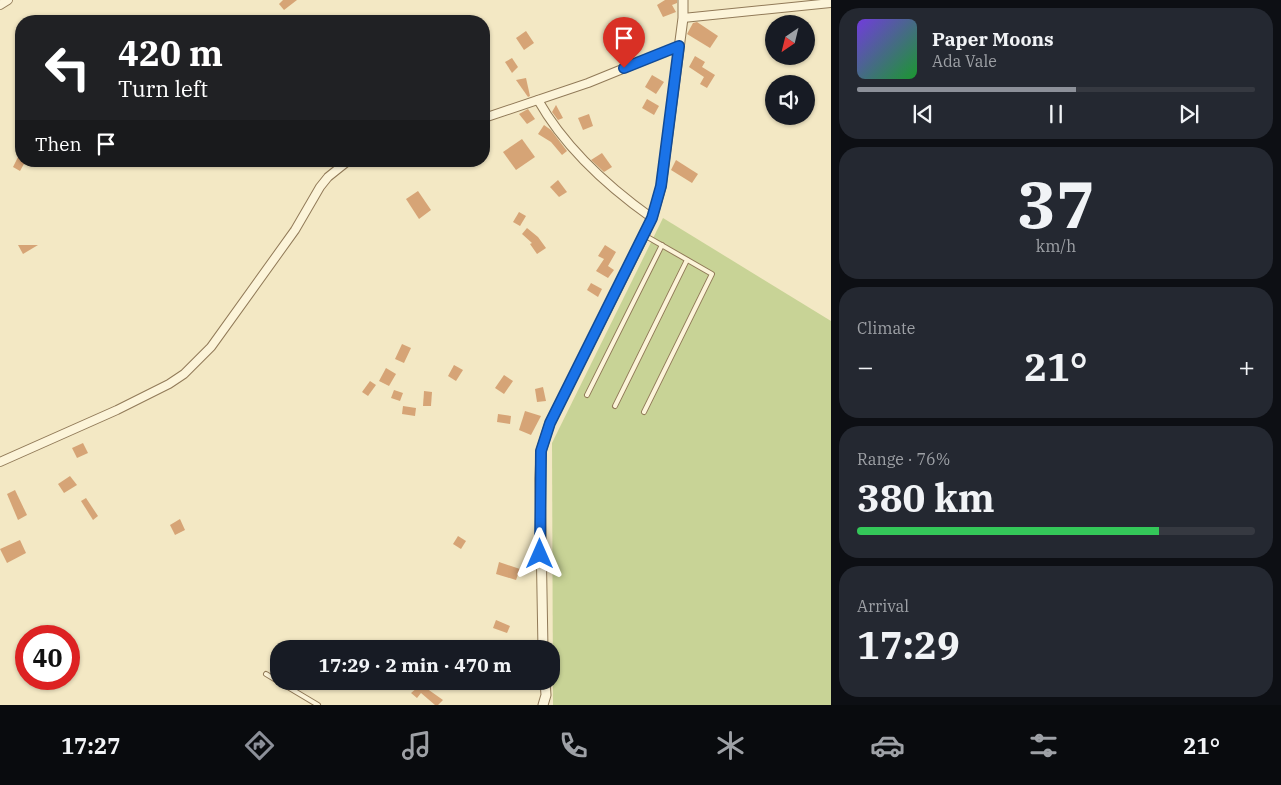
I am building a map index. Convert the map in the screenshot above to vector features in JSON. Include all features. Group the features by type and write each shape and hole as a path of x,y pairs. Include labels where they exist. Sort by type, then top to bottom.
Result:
{"street":[{"path":"0,6 8,0"},
{"path":"543,640 540,592 541,451 550,423 652,218 661,186 683,18 682,0"},
{"path":"683,18 831,2"},
{"path":"490,116 588,83 679,46"},
{"path":"538,100 556,129 605,182 652,218"},
{"path":"0,462 117,410 169,384 184,374 212,347 295,230 320,187 328,177 340,167"},
{"path":"543,705 546,690"}],"lane":[{"path":"644,235 712,274 644,412"},
{"path":"587,395 662,246"},
{"path":"615,406 687,260"},
{"path":"266,674 318,705"}],"green space":[{"path":"663,218 831,321 831,705 553,705 553,690 560,690 560,640 553,640 552,443"}],"building":[{"path":"283,0 297,0 284,10 279,4"},
{"path":"665,0 677,0 677,3 672,5 676,12 663,17 657,5"},
{"path":"697,22 718,36 710,48 687,34 693,23"},
{"path":"526,31 534,43 524,50 516,38"},
{"path":"695,56 705,62 702,67 715,75 707,88 700,84 704,77 689,67"},
{"path":"512,58 518,67 512,73 505,62"},
{"path":"652,75 664,82 656,94 645,87"},
{"path":"526,78 530,96 528,97 516,80"},
{"path":"647,99 659,106 654,115 642,108"},
{"path":"556,105 563,118 558,120 552,112"},
{"path":"528,109 535,119 527,124 519,114"},
{"path":"589,114 593,126 583,130 578,118"},
{"path":"544,125 551,130 567,151 562,155 551,142 538,134"},
{"path":"522,139 535,157 516,170 503,152"},
{"path":"602,153 612,167 604,172 591,160"},
{"path":"676,160 698,174 692,183 671,170"},
{"path":"15,163 15,167 22,167 20,171 13,167"},
{"path":"558,180 567,192 559,197 550,187"},
{"path":"418,191 431,210 419,219 406,199"},
{"path":"519,212 526,216 520,226 513,222"},
{"path":"527,228 538,237 546,248 537,254 530,244 532,243 522,234"},
{"path":"18,245 38,245 23,254"},
{"path":"605,245 616,252 608,266 614,270 608,278 596,271 604,259 598,256"},
{"path":"591,283 602,289 598,297 587,290"},
{"path":"402,344 411,348 404,363 395,359"},
{"path":"454,365 463,370 456,381 448,376"},
{"path":"386,368 396,374 389,386 379,381"},
{"path":"504,375 513,381 504,394 495,388"},
{"path":"370,381 376,385 368,396 362,392"},
{"path":"543,387 546,401 537,402 535,389"},
{"path":"394,390 403,393 400,401 391,398"},
{"path":"424,391 432,392 431,406 423,406"},
{"path":"403,406 416,408 415,416 402,414"},
{"path":"525,411 541,416 531,435 519,430"},
{"path":"498,414 511,416 510,424 497,422"},
{"path":"83,443 88,453 77,458 72,448"},
{"path":"70,476 77,485 64,493 58,484"},
{"path":"15,490 27,515 18,520 7,494"},
{"path":"86,498 98,516 93,520 81,501"},
{"path":"180,519 185,530 175,535 170,525"},
{"path":"458,536 466,541 461,549 453,544"},
{"path":"20,540 26,553 7,563 0,549"},
{"path":"499,562 520,569 516,580 496,574"},
{"path":"496,620 510,626 507,633 493,628"},
{"path":"414,690 429,690 443,700 438,705 435,705 421,693 417,698 411,693"}],"route":[{"path":"540,554 541,451 550,423 652,218 661,186 679,46 624,68"}]}
